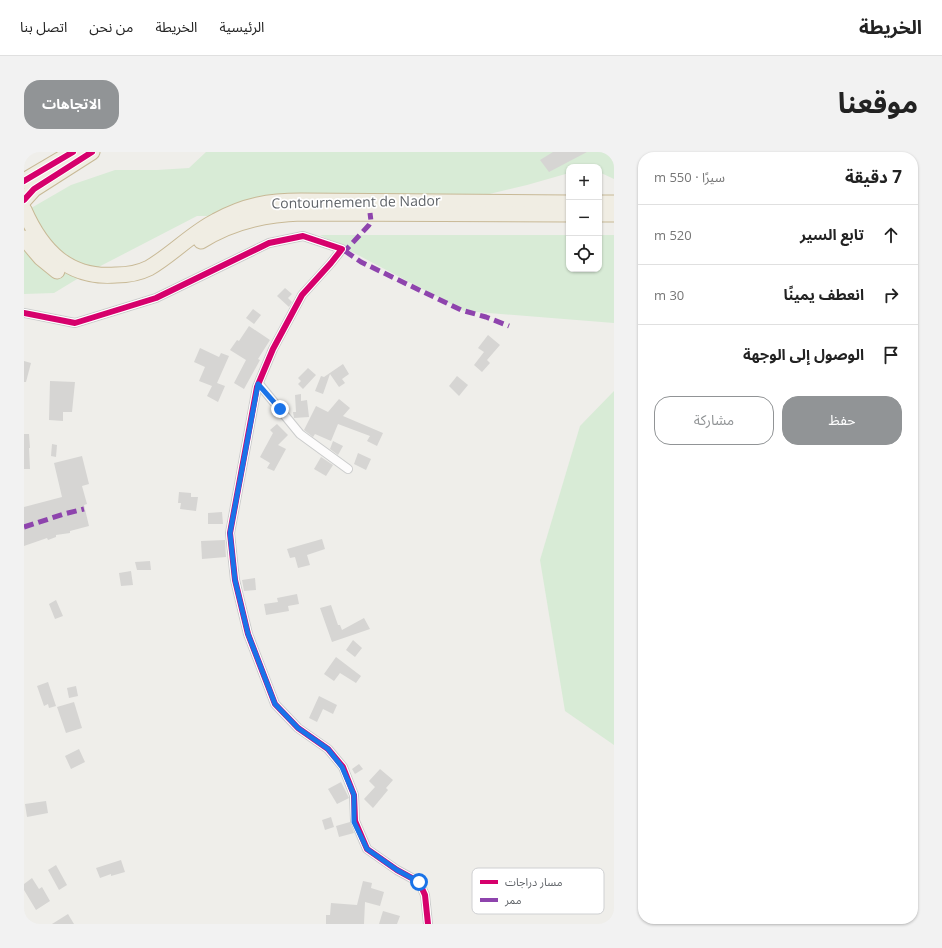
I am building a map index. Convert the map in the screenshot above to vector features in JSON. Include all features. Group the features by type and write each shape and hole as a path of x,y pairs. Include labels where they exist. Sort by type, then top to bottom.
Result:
{"highway":[{"path":"24,182 73,152"},
{"path":"24,200 34,189 92,152"},
{"name":"Contournement de Nador","path":"24,210 42,243 59,260 85,273 110,276 131,273 147,268 212,223 237,211 257,204 279,201 566,214"},
{"name":"Contournement de Nador","path":"24,238 41,258 55,270 71,278 82,282 106,286 124,285 142,280 159,272 202,240 220,230 260,217 280,214 566,202"},
{"path":"602,203 614,203"},
{"path":"602,214 614,214"}],"street":[{"path":"24,313 75,323 156,298 269,243 303,236 342,249 302,295 273,349 258,384 230,533 235,580 248,634 275,704 298,728 328,749 342,767 354,795 354,822 367,849 397,870 419,882 425,895 428,924"},
{"path":"258,384 300,434 348,469"}],"green space":[{"path":"206,152 614,152 614,179 602,173 602,164 566,164 566,174 452,203 253,216 197,216 87,273 54,293 24,294 24,213 26,211 71,185 115,170 189,168"},
{"path":"320,235 566,235 566,272 602,272 602,235 614,235 614,323 464,311"},
{"path":"614,391 614,745 565,711 540,560 580,426"}],"building":[{"path":"553,152 587,152 549,172 540,160"},
{"path":"285,288 292,294 288,298 292,302 289,307 277,296"},
{"path":"253,309 261,315 254,324 246,318"},
{"path":"249,326 270,340 258,359 260,360 244,389 234,383 246,360 230,350 237,340 239,341"},
{"path":"488,335 500,345 487,360 490,363 482,372 474,365 484,352 478,348"},
{"path":"200,348 219,357 221,353 229,356 217,383 225,386 218,402 207,396 212,386 199,381 205,367 194,362"},
{"path":"24,361 31,363 26,382 24,382"},
{"path":"343,364 349,374 342,379 345,383 339,387 330,374 323,394 315,391 321,376 324,377"},
{"path":"308,368 316,375 303,389 298,384 301,381 298,378"},
{"path":"457,376 468,385 459,396 449,386"},
{"path":"50,381 75,382 72,412 63,412 63,421 49,420"},
{"path":"301,394 301,401 307,400 309,417 294,418 293,412 296,412 295,395"},
{"path":"339,399 350,408 343,416 383,433 377,446 367,441 370,436 338,424 331,441 315,434 313,437 304,430 316,406 328,412"},
{"path":"277,424 288,435 278,445 286,449 274,471 267,468 270,463 260,457 273,433 270,430"},
{"path":"24,434 29,434 30,469 24,469"},
{"path":"333,441 343,446 338,455 330,449"},
{"path":"52,444 57,445 56,457 51,456"},
{"path":"358,453 371,459 366,470 354,464"},
{"path":"82,456 89,484 82,486 87,504 84,505 89,526 70,531 70,533 56,535 56,537 48,540 47,538 24,546 24,507 62,497 54,463"},
{"path":"321,457 333,465 326,476 314,469"},
{"path":"179,492 191,493 191,497 198,497 196,511 180,509 181,503 178,503"},
{"path":"222,512 223,524 208,524 208,513"},
{"path":"322,539 325,549 307,555 310,565 298,568 295,557 290,558 287,549"},
{"path":"225,540 226,557 202,559 201,541"},
{"path":"150,561 151,570 137,570 135,562"},
{"path":"131,571 133,585 121,586 119,573"},
{"path":"255,578 256,590 244,591 242,580"},
{"path":"297,594 299,604 288,606 289,611 266,615 264,604 278,602 277,598"},
{"path":"56,600 63,616 55,619 49,604"},
{"path":"331,605 338,625 340,625 342,630 364,618 370,629 332,642 320,608"},
{"path":"353,640 362,648 355,657 346,650"},
{"path":"336,657 361,676 356,683 340,673 334,681 324,674"},
{"path":"48,682 56,706 49,708 48,704 44,706 37,686"},
{"path":"76,686 78,696 69,698 67,688"},
{"path":"319,696 337,705 333,714 323,709 317,722 309,718"},
{"path":"74,702 82,728 66,733 57,707"},
{"path":"79,749 85,762 71,769 65,756"},
{"path":"359,764 363,769 355,774 352,769"},
{"path":"380,769 393,780 386,788 388,790 373,808 364,799 375,787 369,781"},
{"path":"341,782 349,798 337,804 328,789"},
{"path":"46,801 48,813 27,817 25,804"},
{"path":"331,817 334,827 325,830 322,820"},
{"path":"350,822 354,833 339,837 336,826"},
{"path":"121,860 125,872 111,876 111,874 100,878 96,868"},
{"path":"56,865 67,885 59,890 48,870"},
{"path":"32,878 39,889 42,887 50,901 36,910 24,890 24,884"},
{"path":"363,881 372,883 371,888 384,892 380,906 365,902 364,924 326,924 326,915 330,915 331,903 357,905"},
{"path":"383,911 400,916 397,924 379,924"},
{"path":"68,914 74,924 52,924"}],"marked path":[{"path":"342,249 345,251 369,225 371,221 370,213"},
{"path":"345,251 361,262 461,310 486,317 509,326"},
{"path":"24,527 84,509"}],"cycle path":[{"path":"24,181 73,152"},
{"path":"24,200 34,189 92,152"},
{"path":"24,313 75,323 156,298 269,243 303,236 342,249 302,295 273,349 257,387 230,533 235,580 248,634 275,704 298,728 328,749 343,767 354,795 355,821 367,849 397,870 419,882 425,895 428,924"}],"route":[{"path":"280,409 258,384 230,533 235,580 248,634 275,704 298,728 328,749 342,767 354,795 354,822 367,849 397,870 419,882"}]}
